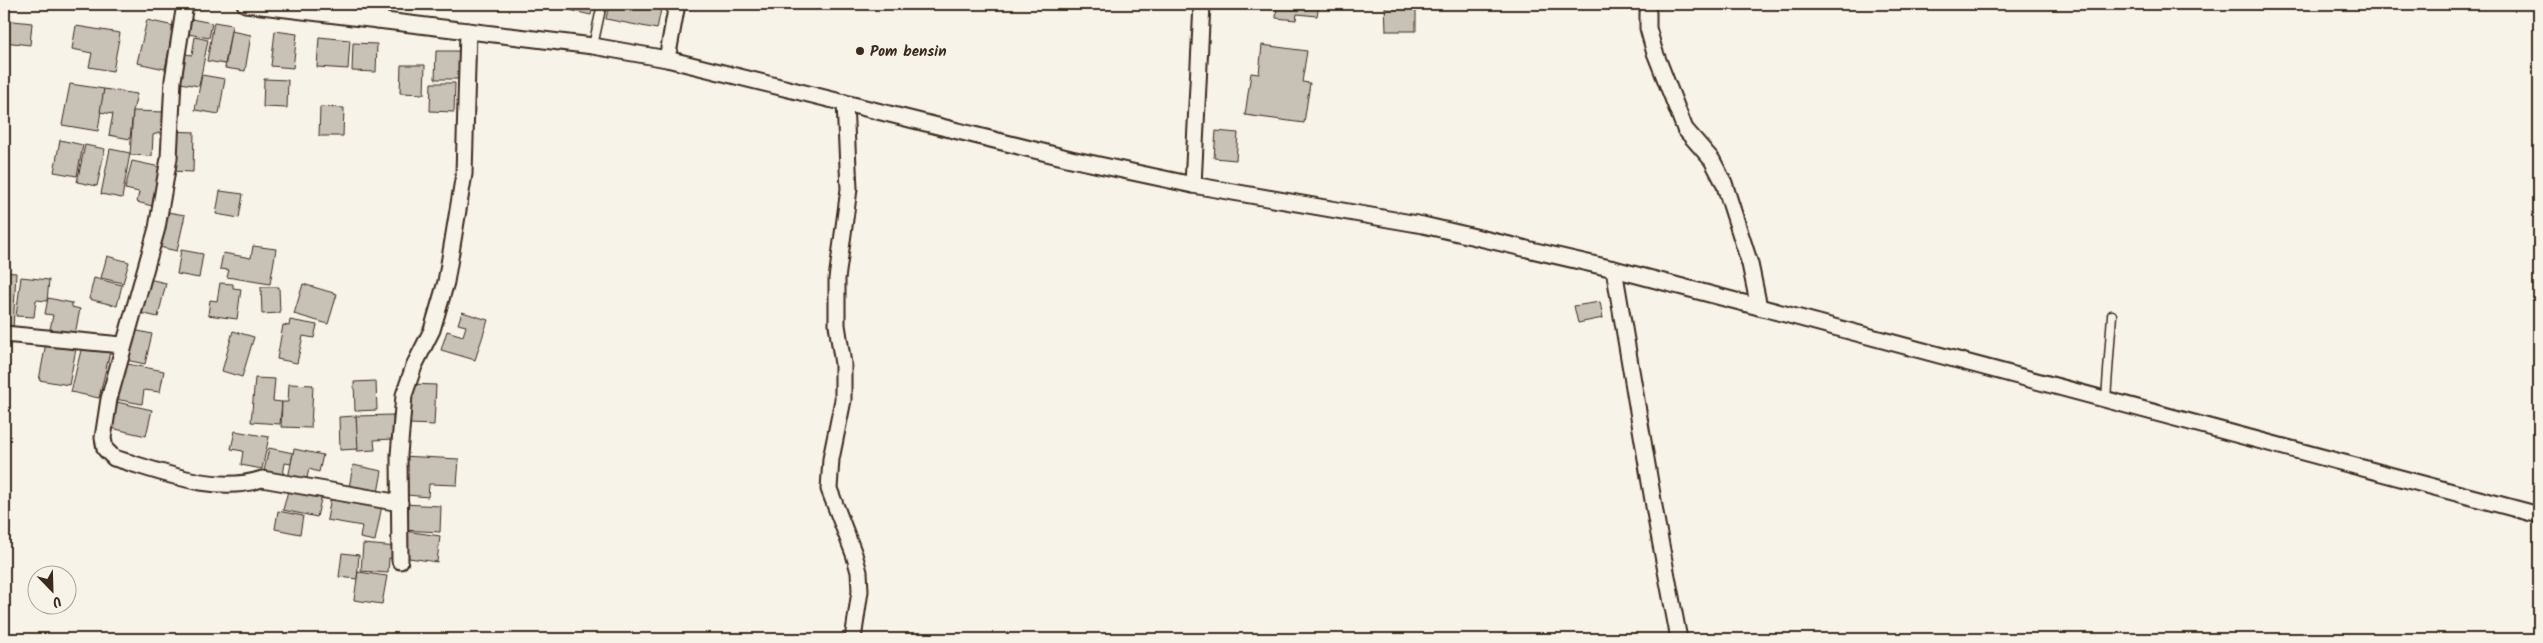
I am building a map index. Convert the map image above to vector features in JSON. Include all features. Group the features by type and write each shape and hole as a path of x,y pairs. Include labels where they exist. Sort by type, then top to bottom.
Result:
{"street":[{"path":"185,4 173,80 169,158 156,228 122,345 109,399 103,438 105,449 114,458 215,485 251,483 262,479 400,504"},
{"path":"245,4 592,46 667,59 1061,156 1193,185 1424,226 1759,306 2539,514"},
{"path":"378,20 381,4"},
{"path":"667,59 677,4"},
{"path":"1193,185 1202,4"},
{"path":"1648,12 1648,28 1654,50 1685,129 1712,160 1724,183 1750,264 1759,306"},
{"path":"400,561 399,455 404,395 414,366 432,330 446,282 464,174 468,31"},
{"path":"845,103 849,189 837,279 837,325 842,364 843,400 831,459 829,489 854,554 858,572 860,590 853,639"},
{"path":"1614,270 1656,524 1679,639"},
{"path":"4,334 122,345"}],"lane":[{"path":"592,46 602,4"},
{"path":"2106,399 2112,315"}],"building":[{"path":"402,4 435,4 434,10 401,9"},
{"path":"562,4 593,4 591,15 561,8"},
{"path":"609,4 662,4 657,29 606,19"},
{"path":"1277,4 1319,4 1317,16 1297,14 1296,20 1276,18"},
{"path":"1385,4 1416,4 1416,31 1386,31"},
{"path":"186,18 212,23 209,38 183,33"},
{"path":"4,20 32,23 30,45 4,42"},
{"path":"147,20 174,26 165,69 137,63"},
{"path":"214,22 232,25 225,64 207,61"},
{"path":"76,26 120,33 113,71 89,67 92,53 72,49"},
{"path":"231,31 251,35 245,71 225,68"},
{"path":"275,31 297,34 293,68 271,66"},
{"path":"195,37 208,40 199,86 174,82 179,53 192,55"},
{"path":"319,37 350,40 348,69 317,67"},
{"path":"353,43 377,44 376,72 352,71"},
{"path":"1262,45 1307,51 1302,82 1310,83 1304,123 1245,115 1251,73 1259,74"},
{"path":"436,51 460,51 458,79 435,79"},
{"path":"401,65 425,65 424,94 400,93"},
{"path":"202,75 225,79 219,114 195,110"},
{"path":"264,79 288,80 287,108 263,107"},
{"path":"431,83 455,83 454,112 430,111"},
{"path":"70,84 104,89 98,131 62,125"},
{"path":"104,89 137,94 130,139 109,135 113,114 100,112"},
{"path":"320,107 344,108 343,136 319,136"},
{"path":"133,111 165,112 164,131 153,135 152,156 130,155"},
{"path":"171,131 194,132 193,172 170,171"},
{"path":"1216,131 1238,133 1236,160 1214,158"},
{"path":"60,140 83,145 77,176 54,172"},
{"path":"85,145 105,149 97,186 77,182"},
{"path":"110,149 130,153 122,198 101,194"},
{"path":"132,161 160,167 152,206 137,202 139,192 125,189"},
{"path":"220,191 243,194 239,218 216,214"},
{"path":"167,212 185,215 177,251 159,247"},
{"path":"253,246 276,249 270,284 227,277 229,270 220,269 223,253 251,258"},
{"path":"181,250 203,254 199,278 177,274"},
{"path":"107,256 129,262 123,283 101,278"},
{"path":"4,272 16,273 13,330 4,329"},
{"path":"21,277 49,280 47,301 36,300 34,317 16,316"},
{"path":"94,278 122,285 117,306 89,299"},
{"path":"144,278 166,283 158,317 136,312"},
{"path":"220,283 233,284 233,288 241,289 237,319 208,315 210,300 217,301"},
{"path":"303,284 337,294 328,324 294,314"},
{"path":"261,287 279,287 280,313 262,314"},
{"path":"48,298 72,303 72,307 80,309 74,339 49,334 53,315 45,314"},
{"path":"1600,302 1603,318 1578,323 1574,306"},
{"path":"462,312 488,320 475,360 441,350 447,331 463,336 466,326 458,324"},
{"path":"290,320 317,325 314,338 303,336 297,363 277,359 283,325 289,326"},
{"path":"129,329 152,334 145,364 121,359"},
{"path":"233,331 254,337 242,377 222,371"},
{"path":"46,343 76,349 69,385 39,380"},
{"path":"82,346 110,352 99,398 71,392"},
{"path":"122,363 164,371 160,392 144,390 142,404 115,399"},
{"path":"255,378 275,379 273,401 282,402 280,424 251,422"},
{"path":"376,381 377,410 355,411 354,382"},
{"path":"289,384 313,385 311,428 281,427 282,402 288,402"},
{"path":"411,384 436,385 434,425 409,424"},
{"path":"117,402 152,410 146,436 111,428"},
{"path":"393,415 394,439 374,440 375,450 357,451 356,416"},
{"path":"356,416 358,449 340,450 339,417"},
{"path":"235,431 269,437 262,469 241,465 243,451 231,449"},
{"path":"269,448 293,453 291,464 285,463 283,475 264,471"},
{"path":"294,449 323,455 319,472 309,469 306,482 288,478"},
{"path":"402,456 459,459 457,485 429,484 428,497 407,495 408,484 401,484"},
{"path":"353,465 382,471 378,493 349,488"},
{"path":"289,487 322,495 317,517 283,510"},
{"path":"331,496 382,505 375,541 360,538 362,526 327,520"},
{"path":"403,504 441,506 440,532 402,530"},
{"path":"278,511 303,516 300,534 275,529"},
{"path":"405,531 440,536 437,562 402,557"},
{"path":"363,544 398,547 397,559 389,558 388,573 361,571"},
{"path":"342,553 359,555 357,579 339,577"},
{"path":"358,572 387,576 382,604 354,600"}],"place":[{"name":"Pom bensin","path":"860,51"}]}
